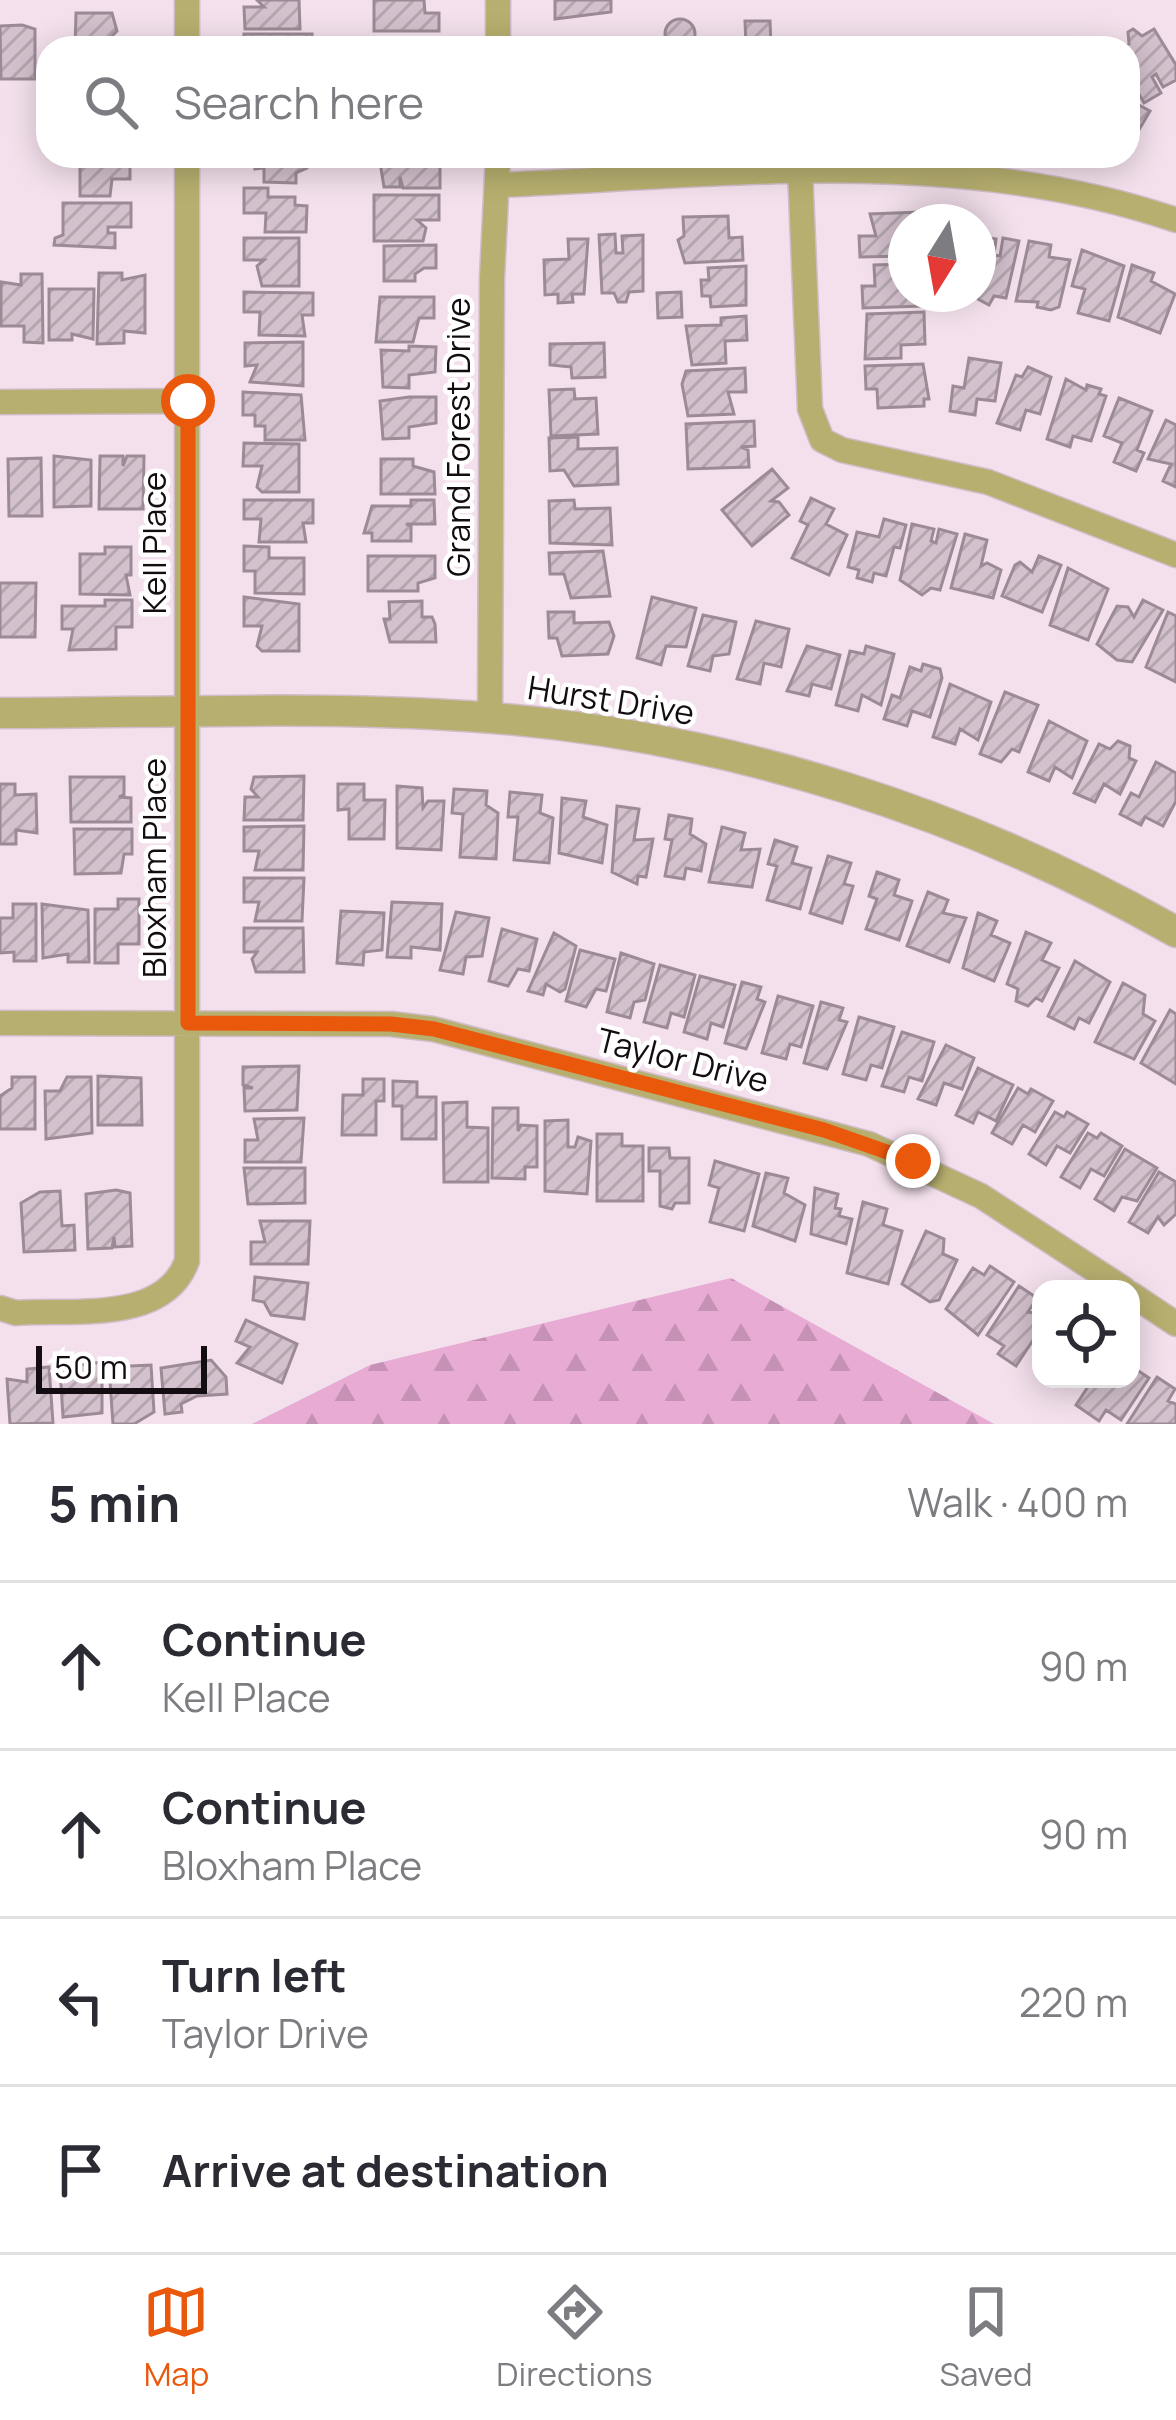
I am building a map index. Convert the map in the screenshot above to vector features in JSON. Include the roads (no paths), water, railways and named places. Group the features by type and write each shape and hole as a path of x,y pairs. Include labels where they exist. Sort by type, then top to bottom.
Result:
{"street":[{"path":"187,0 187,36"},
{"path":"498,0 498,36"},
{"name":"Kell Place","path":"186,714 187,168"},
{"name":"Grand Forest Drive","path":"490,718 492,278 498,168"},
{"path":"800,169 810,410 822,440 842,450 988,482 1176,555"},
{"path":"498,184 873,169 1006,180 1174,213"},
{"path":"0,402 188,401"},
{"name":"Hurst Drive","path":"0,713 490,718 679,745 844,788 950,824 1124,902 1176,932"},
{"name":"Bloxham Place","path":"0,1308 16,1313 143,1305 164,1298 179,1282 187,1261 186,714"},
{"name":"Bloxham Place","path":"0,1024 188,1023"},
{"name":"Taylor Drive","path":"188,1023 391,1024 434,1029 824,1130 944,1175 1108,1280"},
{"name":"Taylor Drive","path":"1140,1298 1173,1313"}]}
